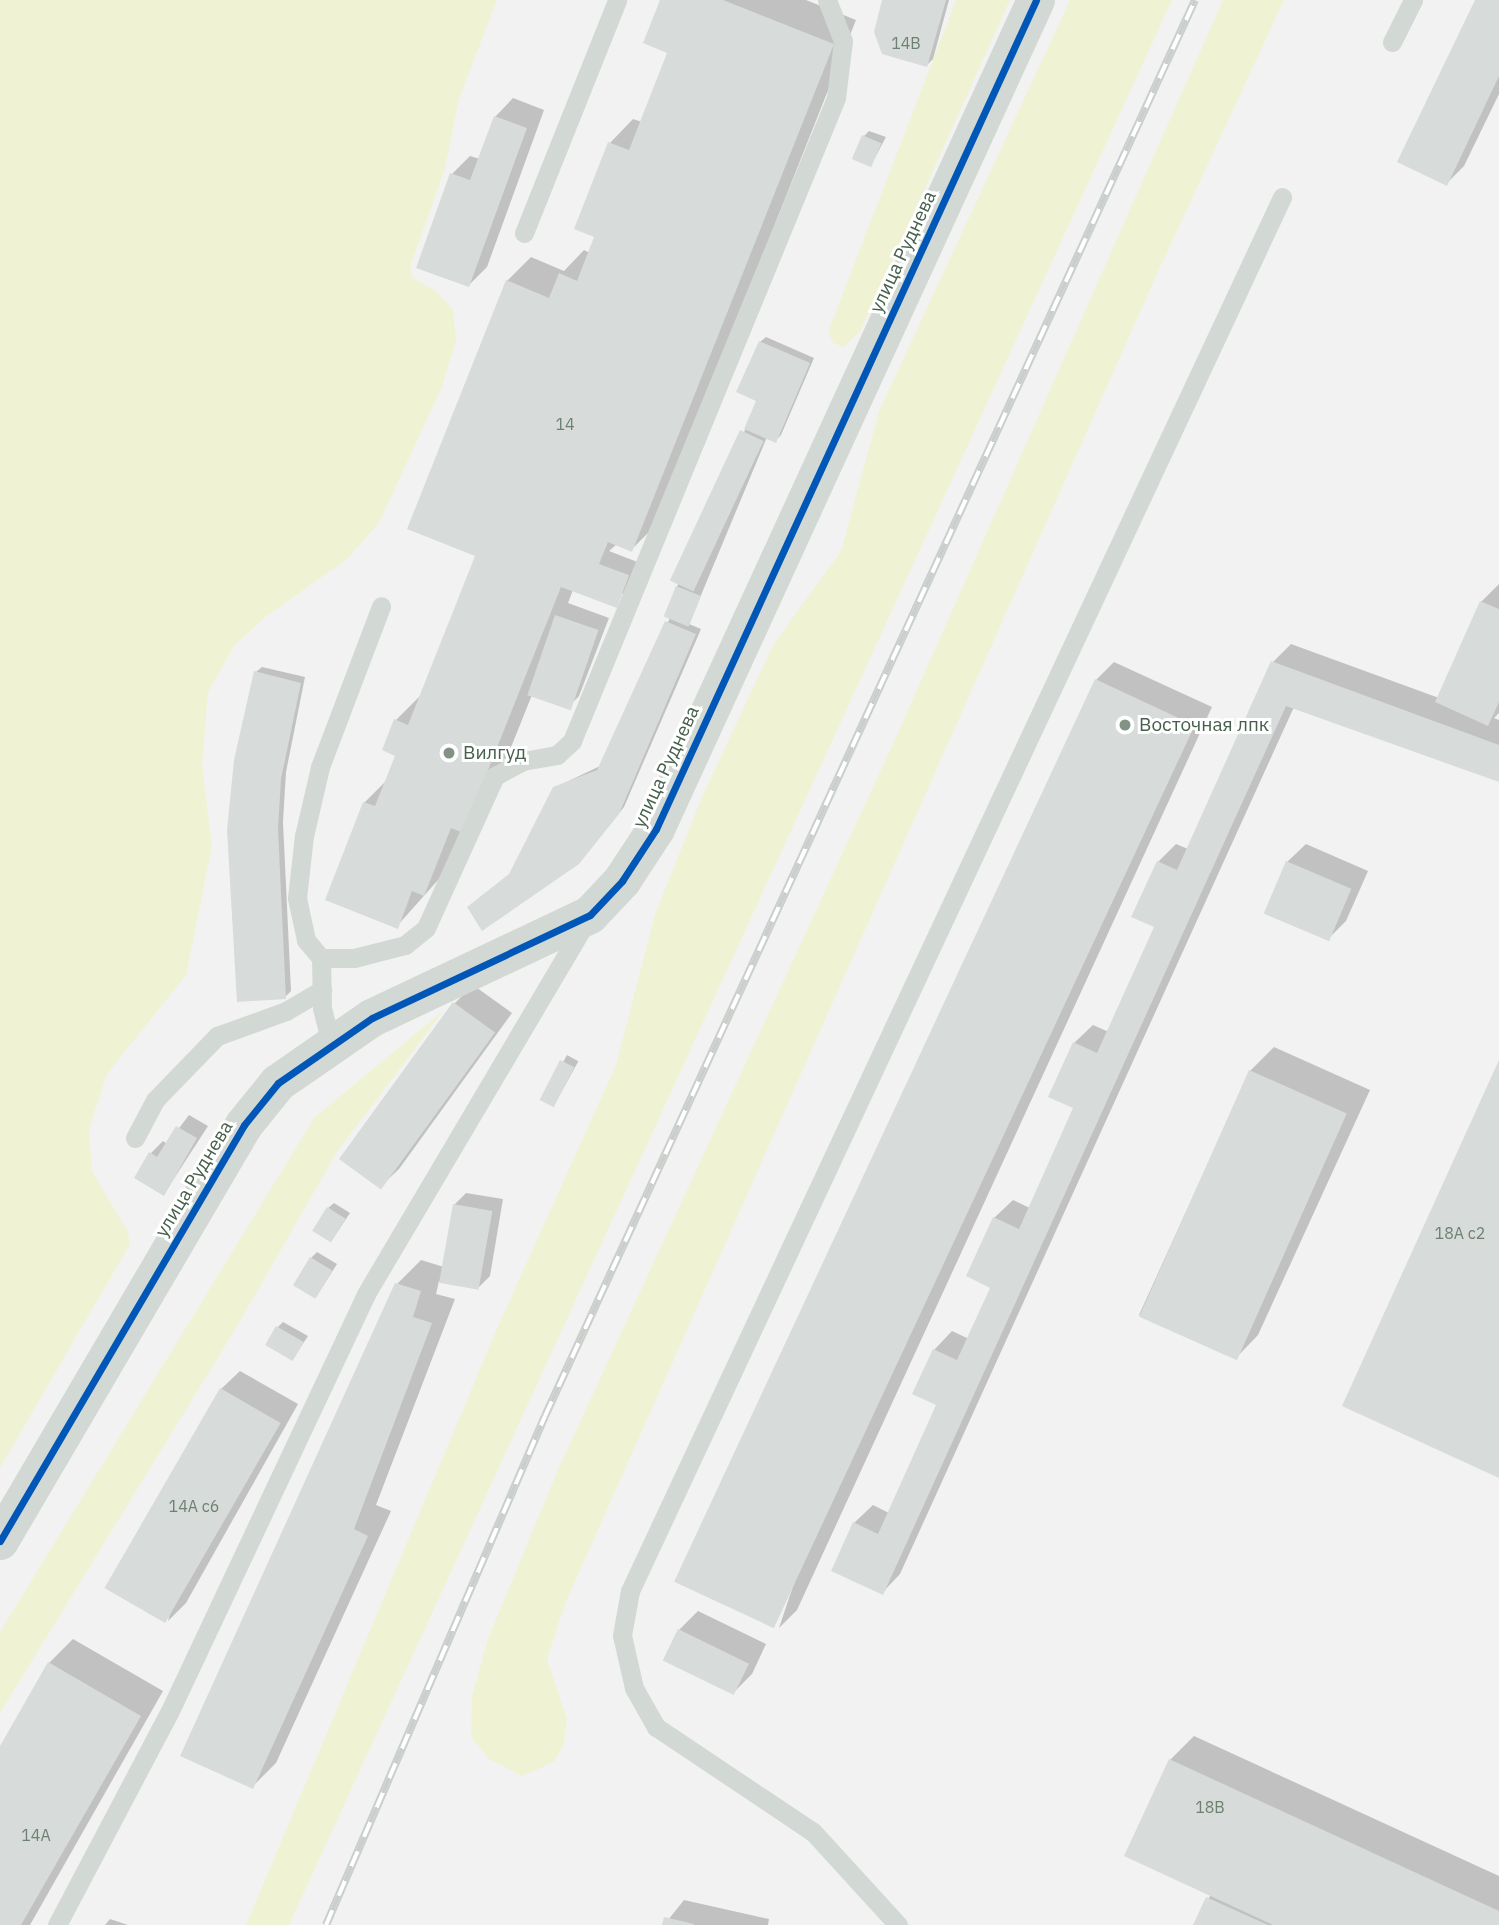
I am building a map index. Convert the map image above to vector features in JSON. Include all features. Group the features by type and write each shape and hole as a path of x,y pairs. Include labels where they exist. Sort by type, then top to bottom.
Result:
{"street":[{"name":"улица Руднева","path":"0,1541 244,1125 278,1083 372,1018 590,915 622,881 656,829 1036,0"}],"lane":[{"path":"524,233 617,0"},
{"path":"321,958 354,958 405,945 426,928 495,776 523,761 557,755 572,741 836,98 843,41 827,0"},
{"path":"1392,42 1413,0"},
{"path":"898,1925 813,1832 656,1727 634,1688 622,1635 630,1591 1282,197"},
{"path":"331,1044 322,990 321,958 306,940 298,898 304,836 320,767 380,606"},
{"path":"57,1925 169,1713 366,1294 590,915"},
{"path":"135,1138 155,1100 217,1036 286,1011 322,990"}],"green space":[{"path":"0,0 497,0 459,99 445,168 410,267 413,278 437,292 453,310 456,341 441,389 379,523 347,559 264,618 234,646 208,692 202,766 212,846 186,975 107,1074 89,1129 92,1171 128,1232 130,1244 0,1468"},
{"path":"956,0 1010,0 861,330 844,347 833,343 828,332"},
{"path":"1070,0 1172,0 289,1925 246,1925 499,1324 616,1065 655,914 702,797 773,645 841,551 879,411"},
{"path":"1223,0 1284,0 1156,276 565,1604 547,1659 567,1719 564,1743 554,1762 522,1776 489,1759 471,1737 472,1696 488,1639 556,1474 896,737"},
{"path":"444,1010 337,1152 236,1328 0,1713 0,1632 314,1118"}],"building":[{"path":"660,0 723,0 834,44 632,552 608,542 599,564 629,575 617,608 561,587 463,833 451,828 424,896 412,891 398,929 325,900 363,802 375,806 395,756 382,750 394,719 408,725 475,556 407,529 506,280 549,298 559,273 577,281 594,237 574,229 608,142 629,150 667,53 643,43"},
{"path":"882,0 946,0 927,67 882,54 874,32"},
{"path":"1475,0 1499,0 1499,76 1447,186 1397,162"},
{"path":"494,116 527,128 469,287 416,268 450,173 470,180"},
{"path":"862,135 881,143 871,167 852,159"},
{"path":"759,341 810,363 776,443 744,429 756,401 736,392"},
{"path":"740,430 764,441 693,591 670,580"},
{"path":"676,586 701,596 689,627 664,617"},
{"path":"1480,601 1499,609 1499,702 1488,726 1435,702"},
{"path":"555,615 598,630 571,710 527,695"},
{"path":"665,621 696,634 619,814 579,864 482,931 467,907 509,874 553,787 597,770"},
{"path":"1271,661 1499,745 1499,782 1286,706 883,1595 831,1571 853,1522 878,1534 936,1405 912,1394 933,1349 957,1360 990,1288 966,1276 993,1217 1019,1229 1073,1108 1048,1097 1073,1042 1097,1053 1154,927 1131,917 1157,861 1177,870"},
{"path":"254,671 301,683 281,779 278,829 286,999 237,1002 227,830 234,760"},
{"path":"1095,679 1195,725 774,1628 674,1582"},
{"path":"1286,861 1351,889 1329,941 1264,913"},
{"path":"453,1002 495,1033 381,1190 339,1159"},
{"path":"560,1060 574,1067 554,1107 540,1100"},
{"path":"1499,1060 1499,1478 1342,1406"},
{"path":"1249,1070 1347,1114 1237,1360 1139,1317"},
{"path":"176,1126 197,1138 164,1196 134,1178 149,1152 157,1157"},
{"path":"453,1204 492,1211 479,1290 439,1283"},
{"path":"327,1207 346,1219 331,1242 312,1231"},
{"path":"310,1257 332,1270 315,1299 293,1285"},
{"path":"395,1283 421,1291 413,1317 432,1323 354,1529 368,1536 253,1789 180,1756"},
{"path":"276,1326 304,1342 293,1361 265,1345"},
{"path":"220,1388 281,1423 165,1623 104,1588"},
{"path":"678,1629 749,1664 734,1695 663,1660"},
{"path":"48,1662 141,1716 21,1925 0,1925 0,1746"},
{"path":"1169,1759 1499,1911 1499,1925 1273,1925 1124,1856"},
{"path":"1206,1897 1268,1925 1193,1925"},
{"path":"664,1917 694,1924 694,1925 662,1925"}],"railway":[{"path":"326,1925 545,1416 1195,0"}],"cycle path":[{"path":"0,1541 244,1125 278,1083 372,1018 590,915 622,881 656,829 1036,0"}],"place":[{"name":"Восточная лпк","path":"1125,725"},
{"name":"Вилгуд","path":"449,753"}]}
